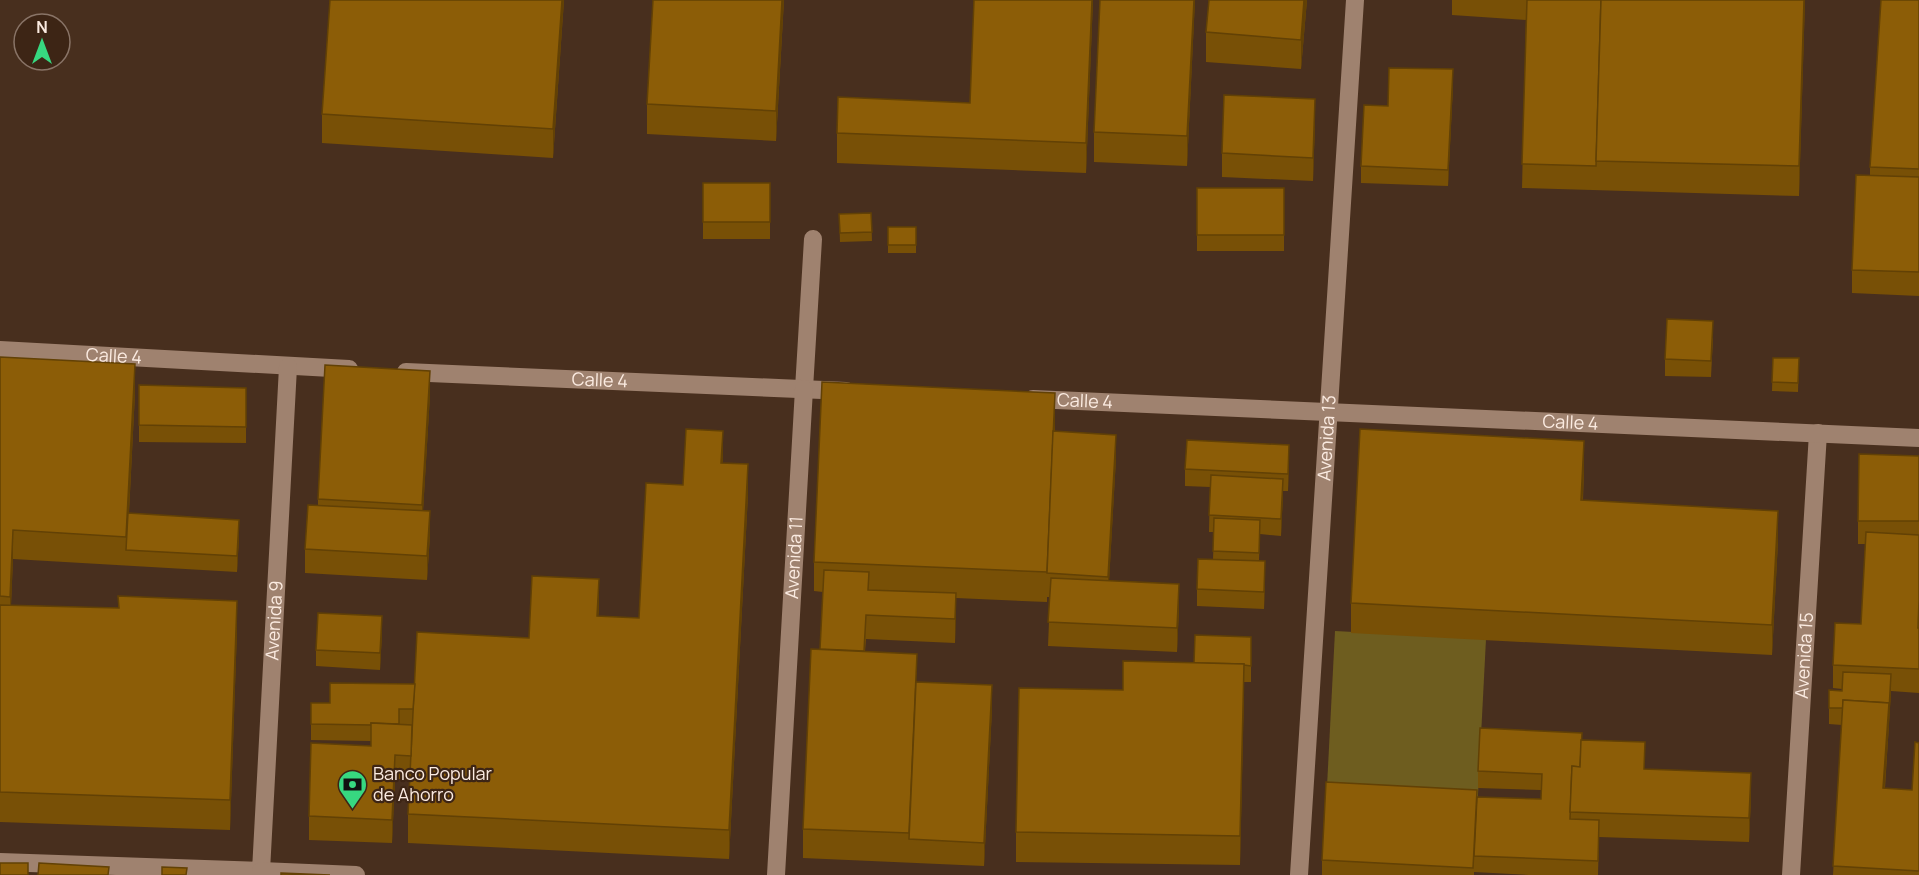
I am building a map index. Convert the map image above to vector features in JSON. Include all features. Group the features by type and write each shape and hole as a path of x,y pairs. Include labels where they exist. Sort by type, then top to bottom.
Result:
{"street":[{"name":"Avenida 13","path":"1299,875 1355,0"},
{"name":"Avenida 11","path":"776,875 813,239"},
{"name":"Calle 4","path":"0,350 288,367 863,392"},
{"name":"Avenida 9","path":"261,873 288,367"},
{"name":"Calle 4","path":"1018,399 1919,438"},
{"name":"Avenida 15","path":"1791,875 1818,434"},
{"path":"0,862 356,875"}],"shaded area":[{"path":"1335,631 1486,639 1477,814 1326,806"}],"building":[{"path":"330,0 562,0 553,129 322,114"},
{"path":"653,0 782,0 776,111 647,104"},
{"path":"974,0 1092,0 1086,143 837,133 838,97 970,103"},
{"path":"1100,0 1194,0 1187,136 1094,132"},
{"path":"1209,0 1304,0 1301,40 1206,32"},
{"path":"1527,0 1601,0 1596,166 1522,164"},
{"path":"1601,0 1804,0 1799,166 1596,161"},
{"path":"1881,0 1919,0 1919,169 1870,167"},
{"path":"1389,68 1453,69 1448,170 1361,166 1364,105 1388,106"},
{"path":"1224,95 1315,99 1313,158 1222,153"},
{"path":"1856,175 1919,177 1919,272 1852,270"},
{"path":"703,183 770,183 770,222 703,222"},
{"path":"1197,188 1284,188 1284,235 1197,235"},
{"path":"871,213 872,232 840,233 839,214"},
{"path":"888,227 916,227 916,245 888,245"},
{"path":"1667,319 1713,321 1711,361 1665,359"},
{"path":"0,357 135,364 126,537 13,530 10,597 0,596"},
{"path":"1773,358 1799,358 1798,383 1772,382"},
{"path":"325,365 430,371 422,505 318,499"},
{"path":"822,382 1055,393 1047,572 814,562"},
{"path":"139,385 246,388 246,427 139,425"},
{"path":"686,429 723,431 721,463 748,464 729,830 408,814 417,632 529,638 532,576 599,579 597,616 639,618 646,483 683,485"},
{"path":"1360,429 1584,441 1581,500 1778,511 1772,625 1351,603"},
{"path":"1053,431 1116,435 1108,577 1047,573"},
{"path":"1187,440 1289,445 1288,474 1185,469"},
{"path":"1859,454 1919,456 1919,521 1858,521"},
{"path":"1211,475 1283,479 1281,519 1209,515"},
{"path":"308,505 430,511 427,556 305,549"},
{"path":"128,513 239,520 237,556 126,550"},
{"path":"1214,518 1260,520 1259,553 1213,551"},
{"path":"1866,532 1919,535 1919,669 1833,665 1835,623 1861,624"},
{"path":"1198,559 1265,561 1264,592 1197,589"},
{"path":"824,570 869,572 868,590 956,593 955,619 866,615 864,651 820,649"},
{"path":"1051,578 1179,584 1177,628 1048,622"},
{"path":"118,596 237,601 230,800 0,792 0,605 119,608"},
{"path":"318,613 382,616 380,653 316,650"},
{"path":"1195,635 1251,637 1251,666 1194,663"},
{"path":"811,649 917,654 909,833 803,829"},
{"path":"1123,661 1244,664 1240,836 1016,832 1019,688 1123,690"},
{"path":"1843,672 1891,674 1889,710 1889,703 1843,700 1843,708 1829,708 1829,690 1842,691"},
{"path":"916,682 992,685 984,843 909,839"},
{"path":"330,683 415,684 413,709 399,709 399,724 311,724 311,703 330,703"},
{"path":"1843,700 1889,703 1883,788 1912,790 1915,742 1919,743 1919,871 1833,866"},
{"name":"Banco Popular de Ahorro","path":"371,723 412,725 411,756 395,755 392,820 309,816 311,743 371,746"},
{"path":"1480,728 1582,733 1580,767 1572,766 1570,819 1599,820 1598,861 1474,856 1477,797 1541,799 1542,774 1478,771"},
{"path":"1581,740 1645,742 1644,769 1751,773 1749,818 1570,812 1572,766 1580,767"},
{"path":"1326,782 1477,790 1473,868 1322,860"},
{"path":"0,863 28,863 28,875 0,875"},
{"path":"39,863 109,867 108,875 38,875"},
{"path":"162,867 187,868 186,875 162,875"},
{"path":"281,873 330,875 281,875"}],"place":[{"name":"Banco Popular de Ahorro","path":"352,810"}]}
